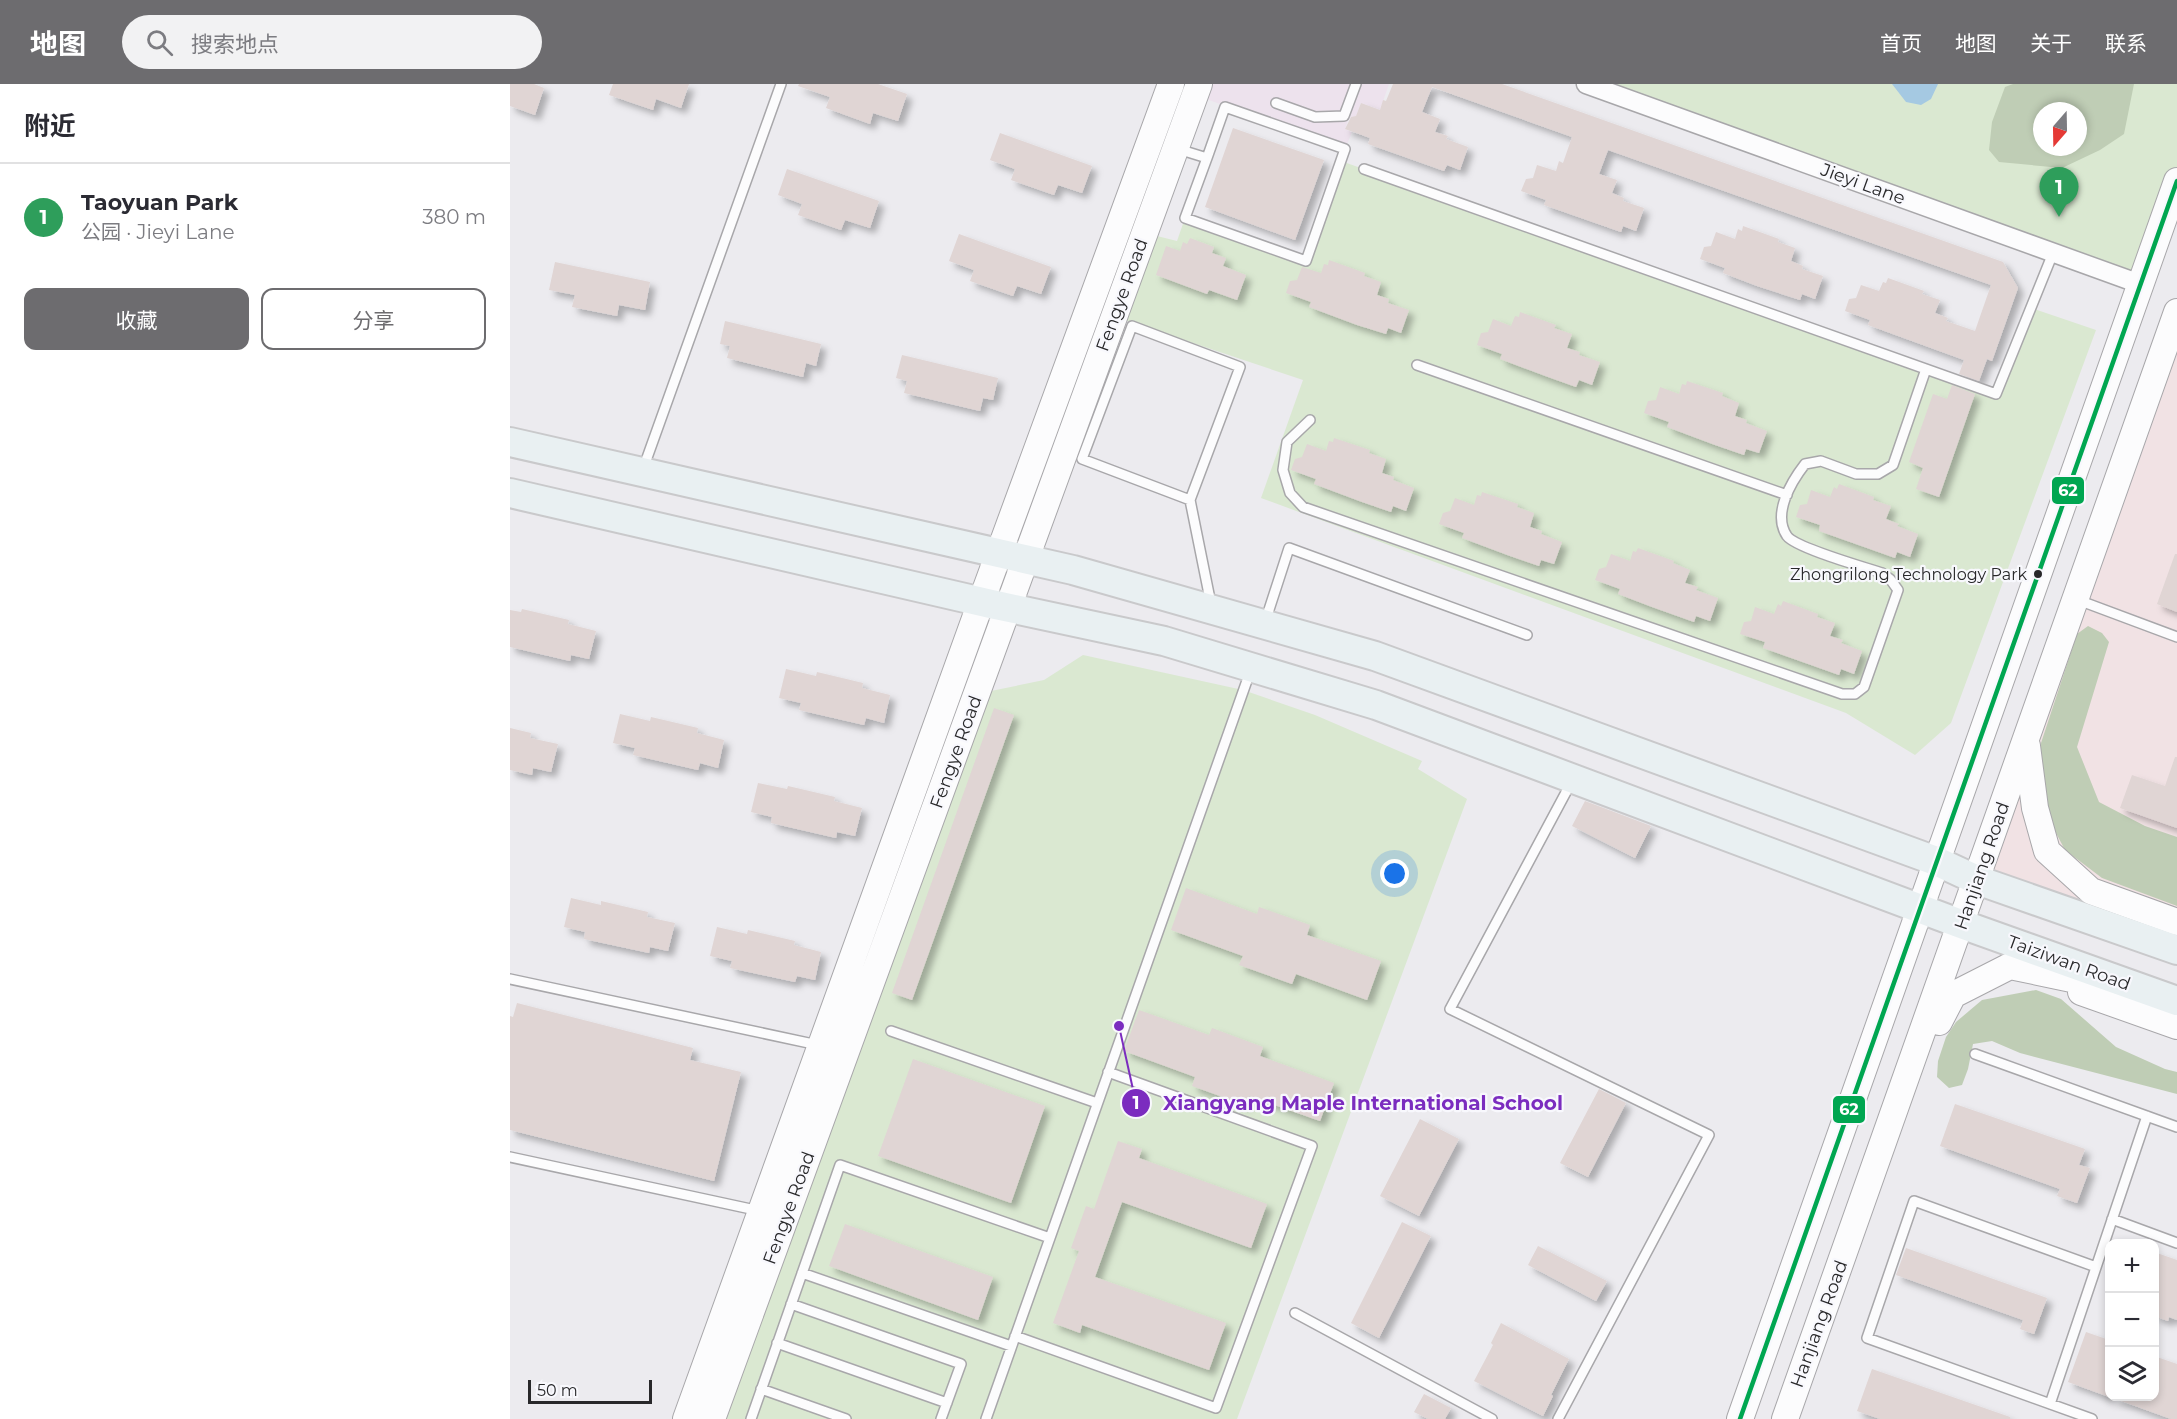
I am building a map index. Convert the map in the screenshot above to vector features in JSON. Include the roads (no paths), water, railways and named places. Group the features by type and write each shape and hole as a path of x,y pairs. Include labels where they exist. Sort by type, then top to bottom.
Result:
{"main road":[{"path":"510,442 1073,570 1375,656 1936,861 1977,880 2177,950"},
{"name":"Taiziwan Road","path":"510,493 981,602 1164,641 1376,705 1961,924 2177,1001"}],"street":[{"name":"Fengye Road","path":"686,1419 1171,84"},
{"name":"Fengye Road","path":"712,1419 1199,84"},
{"name":"Jieyi Lane","path":"1586,84 2140,285"},
{"path":"1740,1419 2177,181"},
{"name":"Hanjiang Road","path":"1785,1419 2177,312"},
{"path":"2026,740 2035,808 2047,851 2091,891 2177,922"},
{"path":"1900,1097 1953,995 2010,966 2089,982 2177,1006"},
{"path":"2010,966 2177,1026"}],"lane":[{"path":"643,471 781,84"},
{"path":"1276,103 1315,117 1344,116 1356,84"},
{"path":"1225,107 1345,150 1306,261 1185,218 1207,158 1225,107"},
{"path":"1176,148 1207,158"},
{"path":"1364,169 1996,394 2053,253"},
{"path":"1190,500 1082,459 1132,326 1240,367 1190,500 1213,610"},
{"path":"1417,365 1787,495"},
{"path":"1310,420 1287,442 1282,470 1290,493 1304,507 1842,694 1855,694 1864,687 1898,591 1890,579 1882,573 1802,546 1788,538 1781,523 1782,511 1793,478 1805,464 1821,461 1856,474 1878,474 1893,465 1926,369"},
{"path":"1264,624 1288,548 1527,635"},
{"path":"2076,599 2177,636"},
{"path":"986,1419 1251,667"},
{"path":"1558,1419 1709,1135 1450,1009 1574,778"},
{"path":"510,978 820,1046"},
{"path":"891,1030 1097,1103"},
{"path":"1975,1054 2177,1127"},
{"path":"802,1274 1216,1408 1312,1146 1108,1072"},
{"path":"2050,1404 2147,1116"},
{"path":"510,1157 761,1211"},
{"path":"751,1419 840,1165 1050,1238"},
{"path":"2092,1419 2070,1415 2050,1404 1867,1338 1914,1202 2096,1268"},
{"path":"2112,1219 2177,1243"},
{"path":"791,1304 961,1364 941,1419"},
{"path":"1295,1313 1492,1419"},
{"path":"777,1343 947,1403"},
{"path":"761,1389 846,1419"}],"water":[{"path":"1892,84 1938,84 1931,99 1921,105 1906,102"}],"place":[{"name":"Taoyuan Park","path":"2059,217"},
{"name":"Zhongrilong Technology Park","path":"2038,574"},
{"name":"Xiangyang Maple International School","path":"1119,1026"}]}
